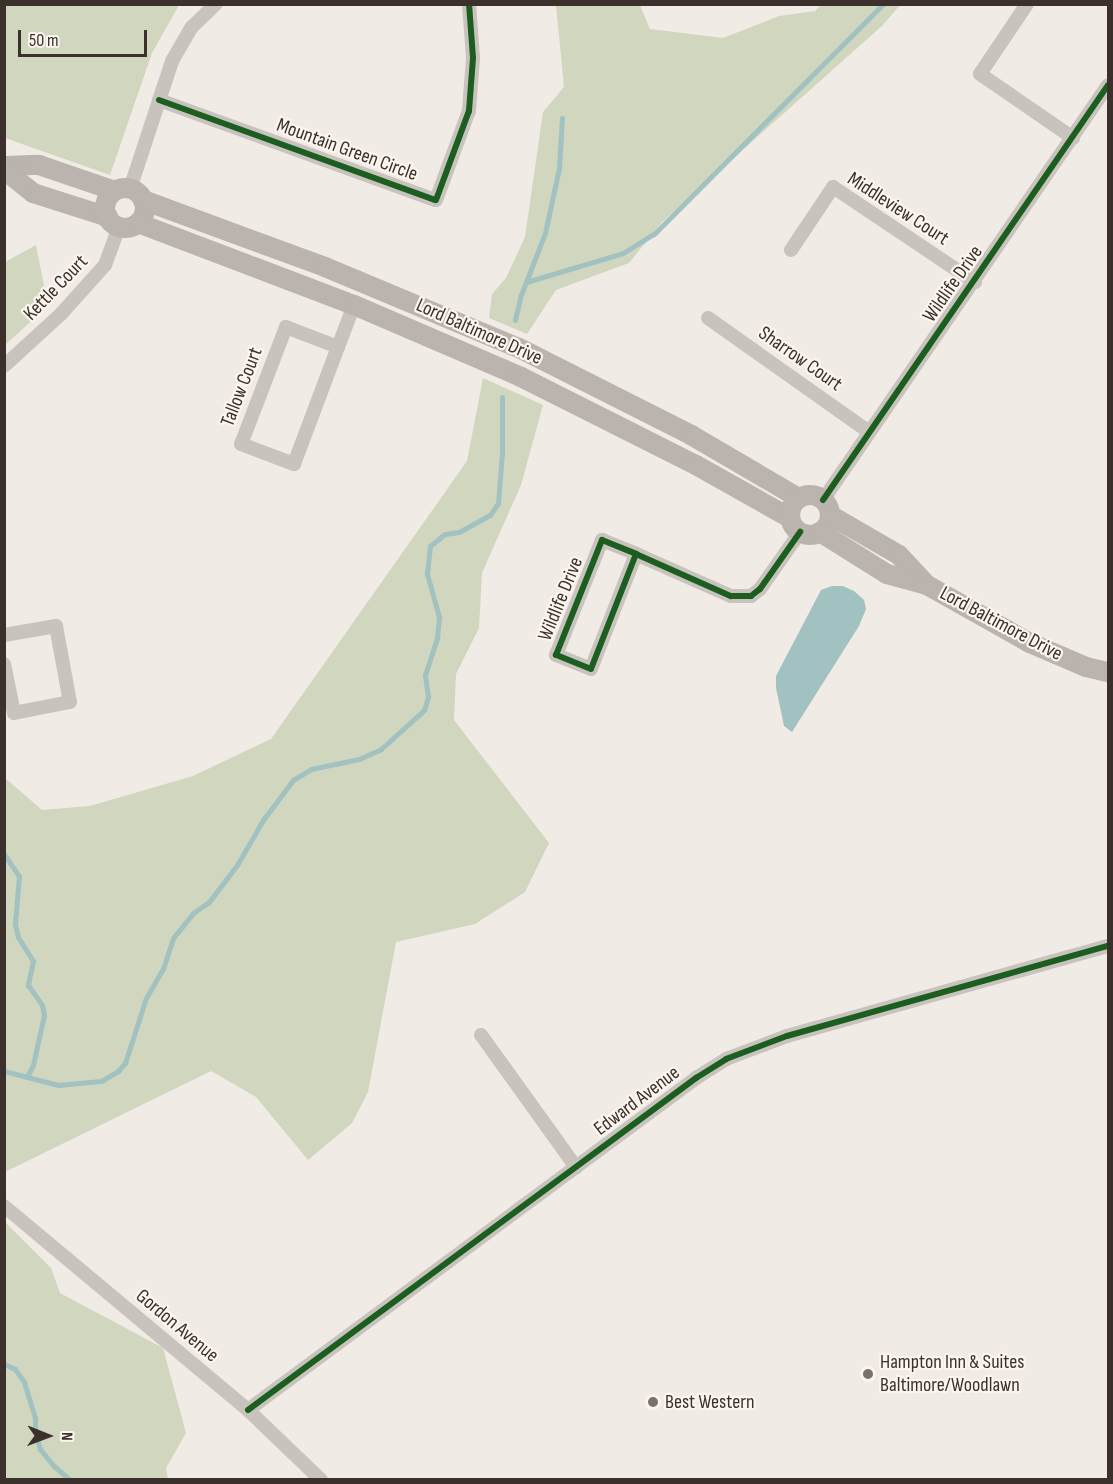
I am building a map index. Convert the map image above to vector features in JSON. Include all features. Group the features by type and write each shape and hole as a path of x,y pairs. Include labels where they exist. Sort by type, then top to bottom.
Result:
{"main road":[{"name":"Lord Baltimore Drive","path":"4,168 39,165 129,193 325,267 519,348 681,429 799,498"},
{"name":"Lord Baltimore Drive","path":"4,168 33,193 122,222 354,305 467,353 595,413 887,574 927,585 1030,643 1086,667 1108,672"},
{"path":"129,193 144,213 122,222 107,200 129,193"},
{"path":"811,495 826,508 825,528 803,527 791,507 799,498 811,495"},
{"name":"Lord Baltimore Drive","path":"826,508 899,555 927,585"}],"street":[{"path":"129,193 181,41 216,4"},
{"name":"Mountain Green Circle","path":"159,100 436,200 459,142 468,111 473,58 469,4"},
{"path":"1027,4 980,74 1073,138"},
{"name":"Wildlife Drive","path":"826,508 869,432 975,282 1108,85"},
{"name":"Middleview Court","path":"791,250 833,187 975,282"},
{"name":"Kettle Court","path":"4,366 61,314 105,265 122,222"},
{"name":"Tallow Court","path":"338,347 286,327 241,444 294,464 354,305"},
{"name":"Sharrow Court","path":"708,318 869,432"},
{"name":"Wildlife Drive","path":"636,554 591,669 556,655 602,540 636,554 731,596 751,596 760,589 803,527"},
{"path":"4,635 56,626 70,702 14,713 4,664"},
{"name":"Edward Avenue","path":"248,1410 696,1078 726,1059 755,1047 1108,946"},
{"path":"481,1035 576,1167"},
{"name":"Gordon Avenue","path":"4,1206 248,1410 321,1479"}],"green space":[{"path":"5,4 179,5 152,53 110,175 5,138"},
{"path":"556,5 640,5 650,29 723,38 779,16 815,11 821,5 900,5 883,25 662,222 629,263 556,290 527,334 489,318 492,294 506,278 525,237 543,112 564,87"},
{"path":"36,245 48,306 5,345 5,262"},
{"path":"483,378 543,405 521,485 482,573 479,628 456,674 454,720 549,843 525,892 475,924 396,942 368,1092 352,1123 308,1160 256,1097 211,1071 5,1172 5,778 42,810 90,806 193,776 271,739 467,461"},
{"path":"5,1222 51,1268 60,1293 163,1348 186,1433 166,1468 168,1479 5,1479"}],"water":[{"path":"832,586 843,586 854,591 864,600 866,609 859,626 792,732 784,726 776,688 776,676 821,590"}],"waterway":[{"path":"526,282 623,253 654,234 883,4"},
{"path":"515,320 521,295 545,233 559,168 562,118"},
{"path":"4,1071 58,1085 101,1081 118,1071 125,1063 146,998 163,969 173,938 193,913 209,902 237,865 263,820 293,780 311,769 359,759 381,749 424,710 428,697 425,675 437,637 439,617 427,574 430,546 445,534 459,532 490,515 498,503 502,452 502,397"},
{"path":"4,854 19,876 15,924 18,937 33,961 28,985 42,1005 44,1015 33,1065 27,1077"},
{"path":"4,1364 15,1369 24,1382 35,1417 35,1432 40,1449 70,1480"}],"cycle path":[{"path":"159,100 436,200 469,111 473,58 469,4"},
{"path":"823,500 1108,85"},
{"path":"636,554 591,669 556,655 602,540 636,554 731,596 751,596 760,589 800,532"},
{"path":"248,1410 696,1078 726,1059 787,1036 1108,946"}],"place":[{"name":"Hampton Inn & Suites Baltimore/Woodlawn","path":"868,1374"},
{"name":"Best Western","path":"653,1402"}]}
